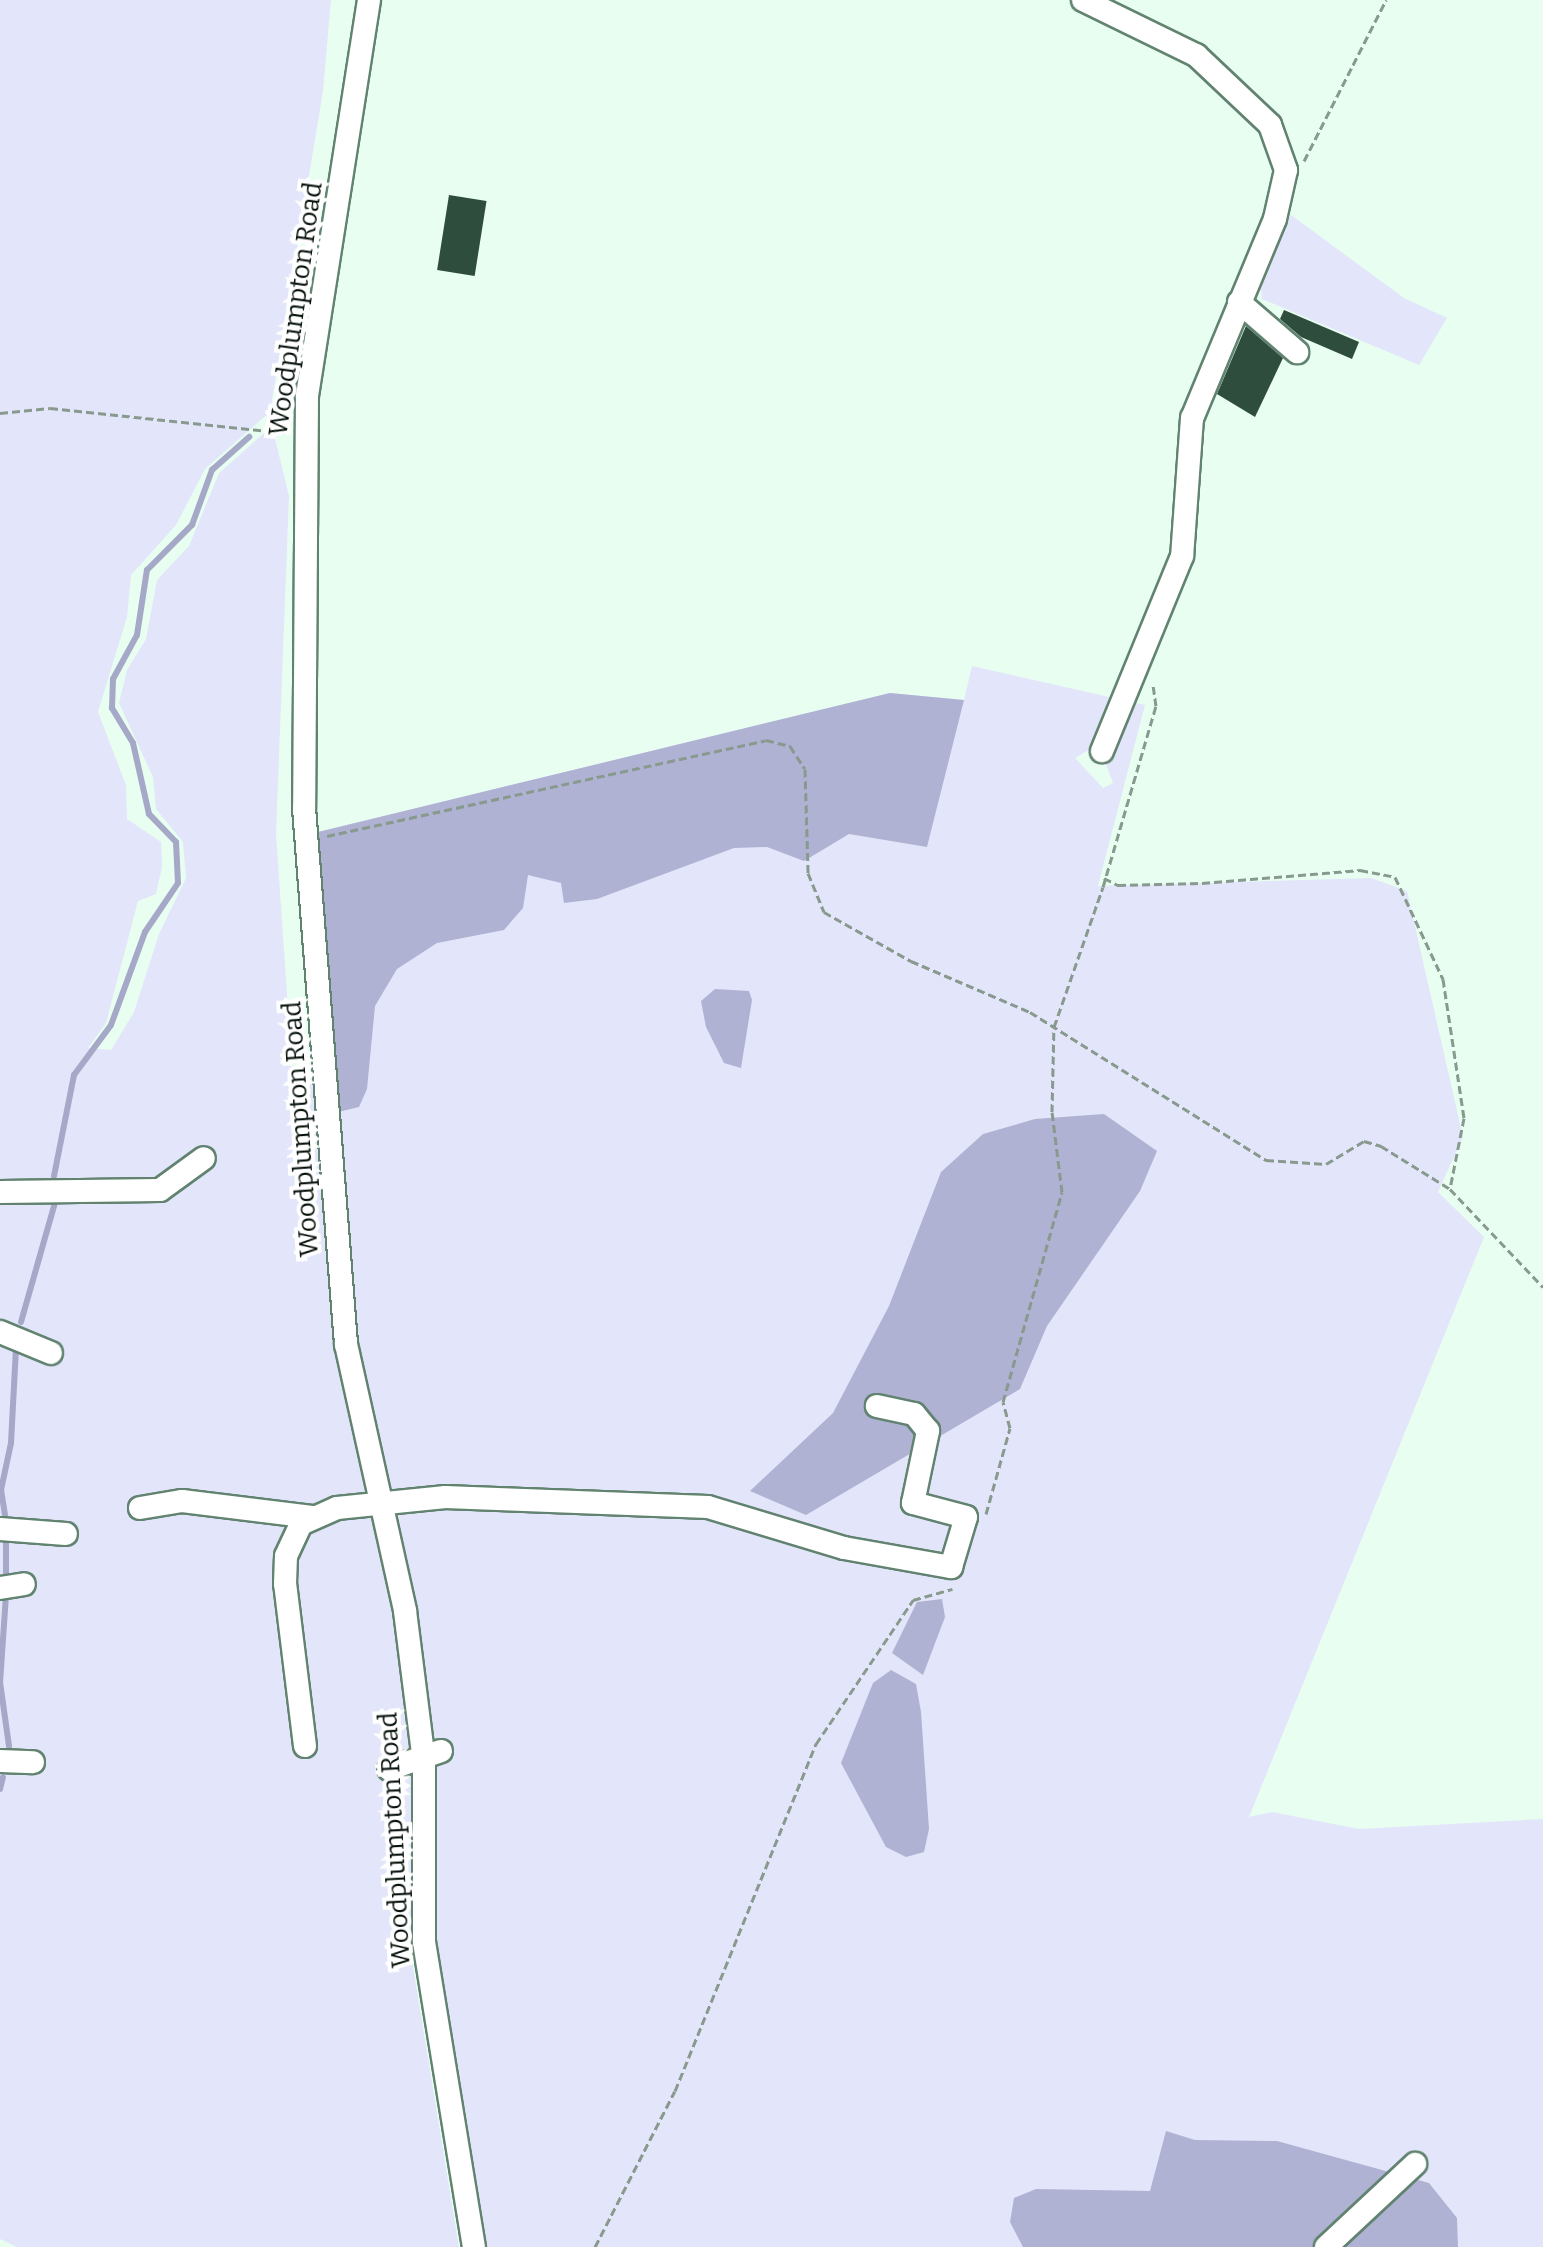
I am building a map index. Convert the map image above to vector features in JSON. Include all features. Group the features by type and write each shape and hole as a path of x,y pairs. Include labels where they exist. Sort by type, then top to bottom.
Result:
{"street":[{"name":"Woodplumpton Road","path":"369,0 304,435 307,841 346,1344 432,1754 424,1942 474,2247"},
{"path":"1083,0 1196,55 1270,125 1286,170 1275,219 1192,418 1182,556 1148,647 1102,751"},
{"path":"1239,302 1297,352"},
{"path":"0,1192 160,1190 204,1158"},
{"path":"0,1332 51,1353"},
{"path":"140,1508 182,1501 312,1517 381,1504 445,1497 708,1507 844,1548 951,1567 966,1517 913,1503 928,1431 914,1414 877,1406"},
{"path":"305,1746 285,1584 290,1543 312,1517"},
{"path":"0,1529 66,1534"},
{"path":"0,1588 24,1584"},
{"path":"389,1769 432,1754"},
{"path":"0,1761 33,1762"},
{"path":"1326,2247 1415,2164"}],"path":[{"path":"1286,170 1299,171 1386,0"},
{"path":"0,413 50,408 304,435"},
{"path":"982,1527 1010,1428 1003,1402 1062,1192 1052,1112 1054,1027 1104,878 1156,706 1148,647"},
{"path":"307,841 766,740 790,746 805,769 808,873 824,912 1054,1027 1266,1160 1326,1164 1364,1141 1450,1189 1543,1287"},
{"path":"1104,878 1118,885 1202,883 1360,870 1395,877 1443,979 1464,1118 1450,1189"},
{"path":"595,2247 675,2091 816,1744 913,1600 966,1585"}],"shaded area":[{"path":"0,0 331,0 323,91 270,412 205,469 176,525 131,575 127,617 98,712 126,785 127,819 161,842 162,867 156,894 138,901 106,1023 88,1048 111,1050 134,1012 159,934 186,878 183,842 156,809 153,777 119,703 127,670 146,639 157,580 189,546 219,473 272,426 289,496 276,834 292,1066 332,1069 318,832 890,693 964,700 972,666 1118,699 1094,747 1075,758 1103,788 1113,783 1104,759 1131,702 1145,705 1098,886 1371,878 1407,891 1463,1137 1438,1192 1484,1237 1249,1817 1272,1812 1359,1829 1543,1819 1543,2247 486,2247 435,1944 408,1936 459,2247 17,2247 0,2239"},
{"path":"1291,215 1404,298 1447,318 1419,365 1262,299 1260,279"},
{"path":"890,693 964,700 927,847 849,834 804,861 767,847 734,848 597,899 564,903 561,883 528,875 523,908 504,930 437,943 397,969 375,1006 367,1089 359,1107 338,1112 318,832"},
{"path":"715,989 749,991 752,1000 741,1068 724,1063 706,1027 701,1001"},
{"path":"1104,1114 1157,1151 1140,1191 1047,1326 1020,1389 806,1515 750,1491 833,1413 889,1306 941,1172 983,1134 1035,1119"},
{"path":"942,1599 945,1617 923,1675 892,1653 917,1602"},
{"path":"891,1670 916,1684 921,1712 929,1829 924,1852 906,1857 886,1847 841,1763 873,1683"},
{"path":"1166,2131 1195,2140 1277,2141 1429,2183 1457,2218 1458,2247 1023,2247 1010,2222 1014,2198 1036,2189 1150,2191"}],"building":[{"path":"449,195 487,201 475,276 437,270"},
{"path":"1284,310 1359,342 1352,359 1301,337 1280,319"},
{"path":"1246,326 1283,358 1255,417 1217,394"}],"waterway":[{"path":"54,1176 74,1075 111,1025 145,932 178,883 176,842 149,814 133,743 112,708 113,679 137,635 147,570 192,525 212,470 249,437"},
{"path":"21,1322 55,1203"},
{"path":"5,1515 1,1490 11,1443 16,1347"},
{"path":"6,1544 6,1573"},
{"path":"6,1595 0,1682 9,1746"},
{"path":"0,1789 3,1777"}]}
